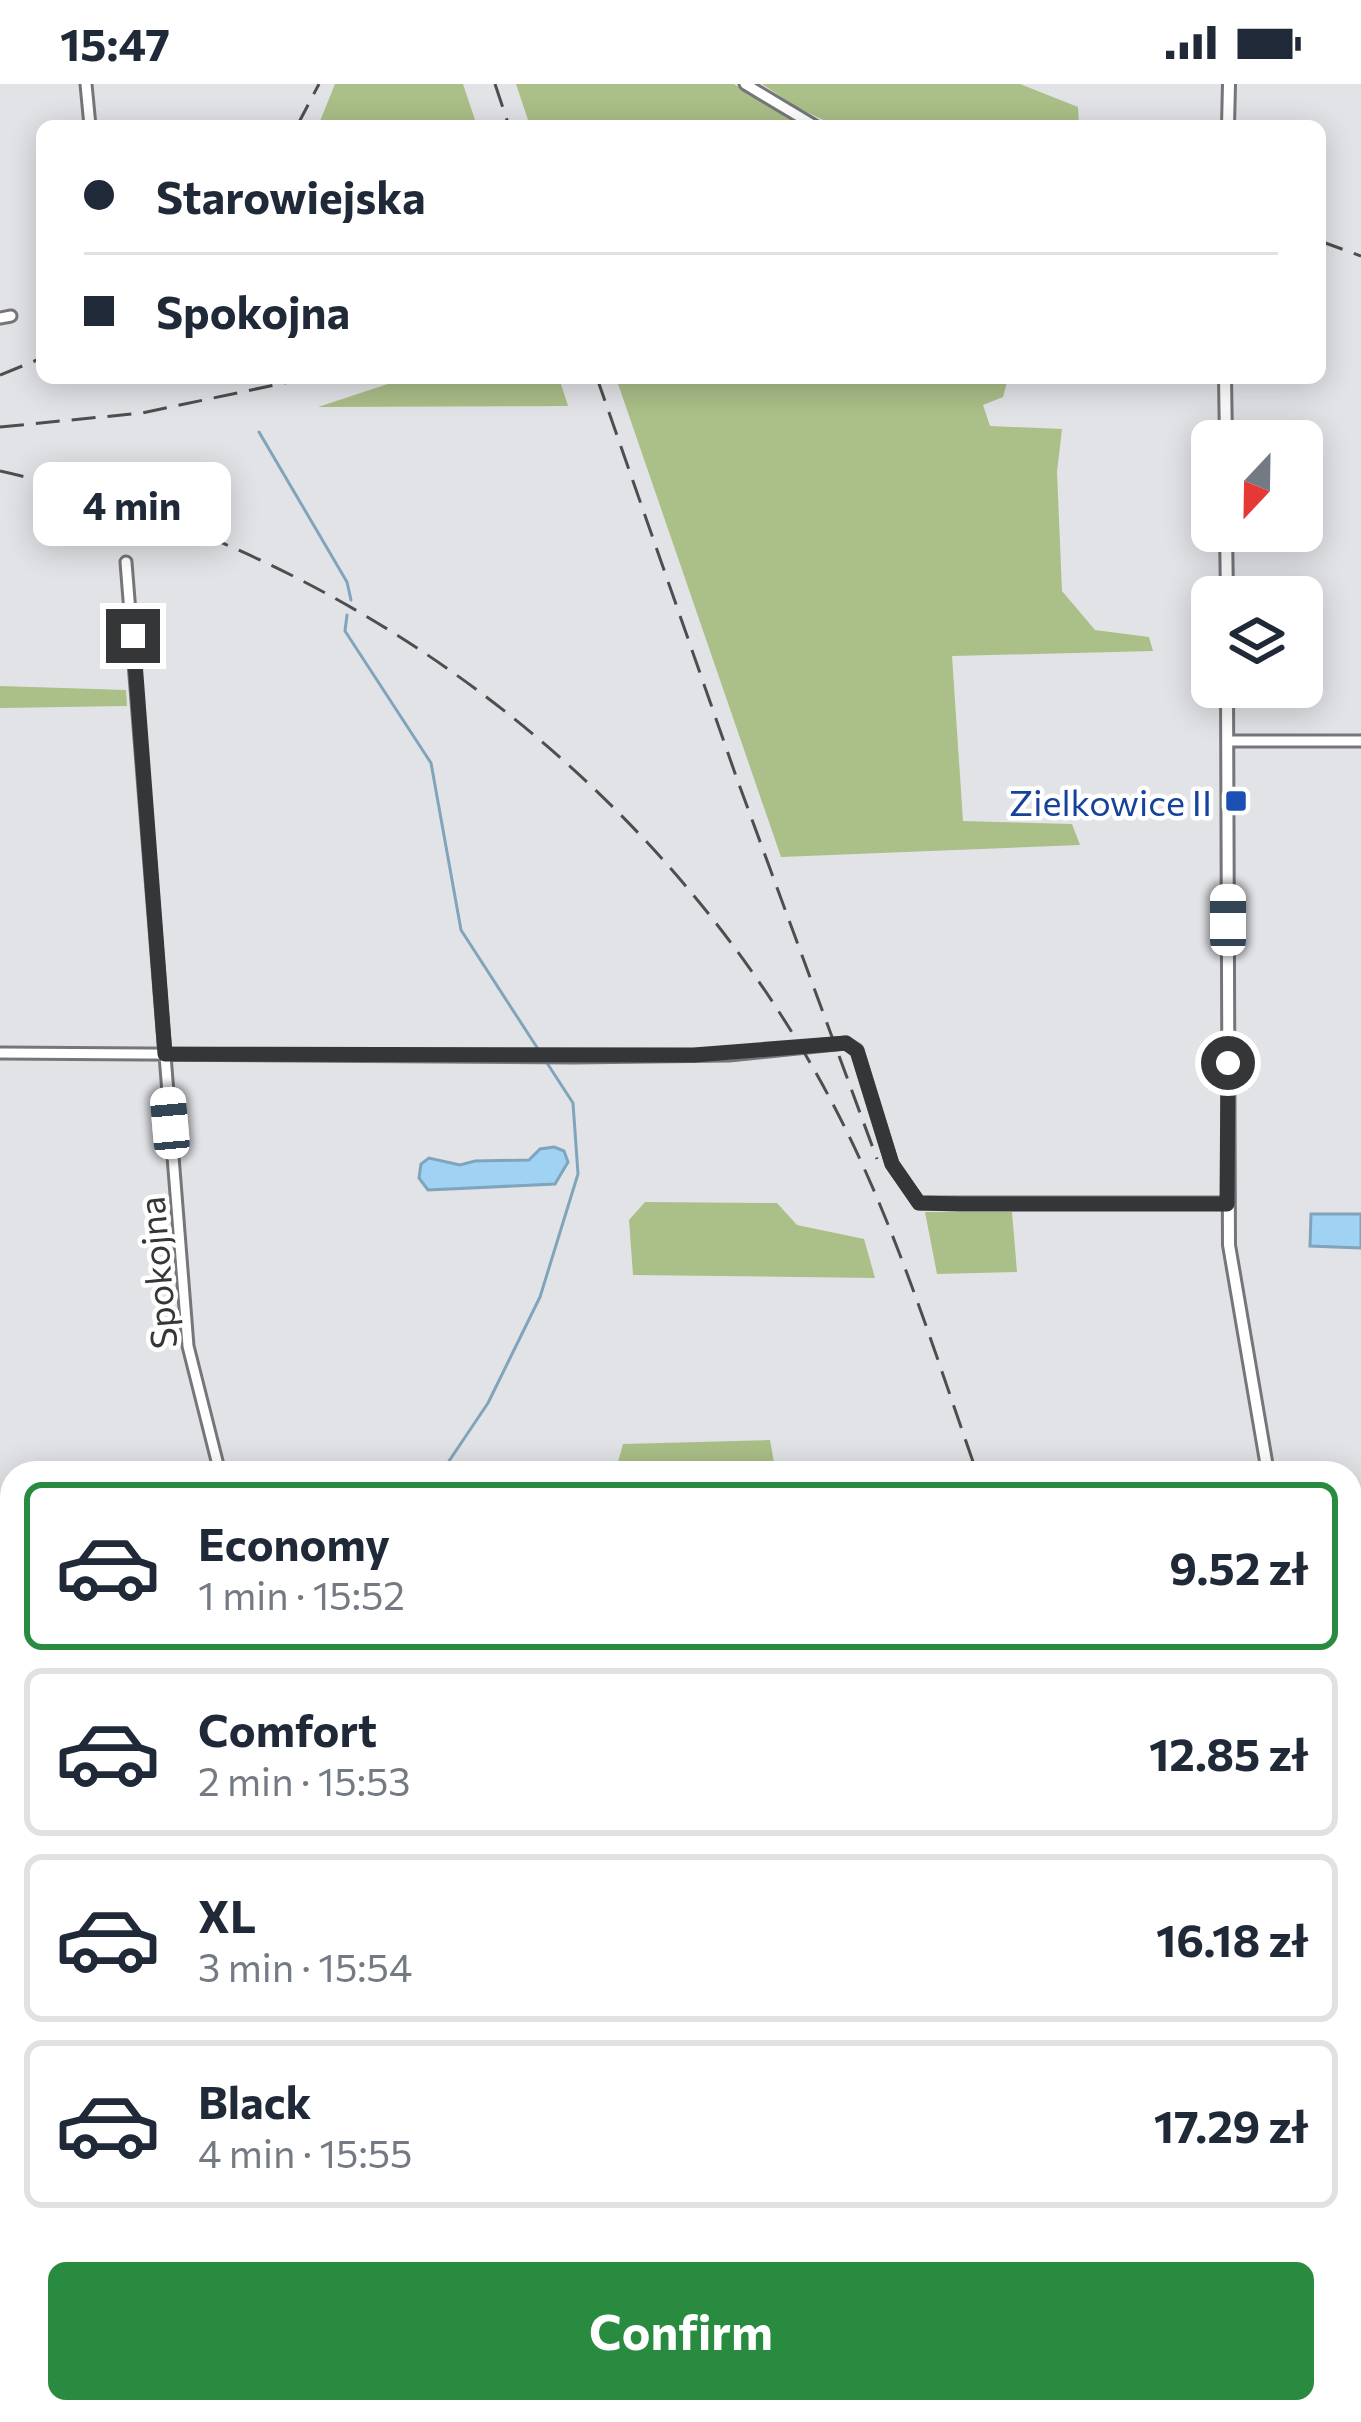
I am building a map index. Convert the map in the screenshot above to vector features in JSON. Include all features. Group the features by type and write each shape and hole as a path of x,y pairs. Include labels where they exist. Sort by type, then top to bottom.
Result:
{"street":[{"path":"86,84 89,120"},
{"path":"745,84 805,120"},
{"path":"1228,84 1228,120"},
{"path":"1226,384 1226,420"},
{"name":"Spokojna","path":"126,562 188,1346 217,1461"},
{"path":"1227,708 1227,1204 1234,1286 1266,1461"},
{"path":"1228,741 1361,741"},
{"path":"0,1053 729,1054 851,1045 857,1051 892,1164 919,1203 1227,1204"}],"green space":[{"path":"335,84 463,84 475,120 320,120"},
{"path":"516,84 734,84 791,120 528,120"},
{"path":"762,84 1020,84 1078,107 1079,120 823,120"},
{"path":"388,384 561,384 568,406 318,407"},
{"path":"618,384 1006,384 1003,397 983,405 990,426 1062,429 1057,472 1062,591 1095,630 1149,637 1153,651 952,656 963,821 1072,824 1080,845 781,857"},
{"path":"0,686 126,690 127,706 0,708"},
{"path":"645,1202 777,1203 797,1225 864,1239 875,1278 633,1275 629,1220"},
{"path":"925,1212 1012,1212 1017,1272 937,1274"},
{"path":"770,1440 774,1461 618,1461 623,1444"}],"water":[{"path":"540,1149 564,1151 568,1162 555,1184 428,1190 419,1178 421,1164 429,1158 460,1165 529,1160"},
{"path":"1311,1214 1361,1214 1361,1248 1310,1246"}],"waterway":[{"path":"259,432 347,582 351,600"},
{"path":"347,615 345,631 431,763 461,930 538,1049"},
{"path":"449,1461 488,1403 540,1297 578,1174 573,1103 547,1063"}],"railway":[{"path":"300,120 319,84"},
{"path":"495,84 507,120"},
{"path":"1326,243 1361,256"},
{"path":"0,375 36,360"},
{"path":"0,427 142,413 280,384"},
{"path":"599,384 877,1159"},
{"path":"0,471 131,508 257,559 377,622 488,699 592,786 685,885 766,993 836,1110 896,1244 973,1461"}],"place":[{"name":"Zielkowice II","path":"1236,801"}],"route":[{"path":"133,636 165,1054 574,1057 760,1053 846,1043 857,1051 892,1164 919,1203 960,1204 1227,1204 1228,1063"}]}
